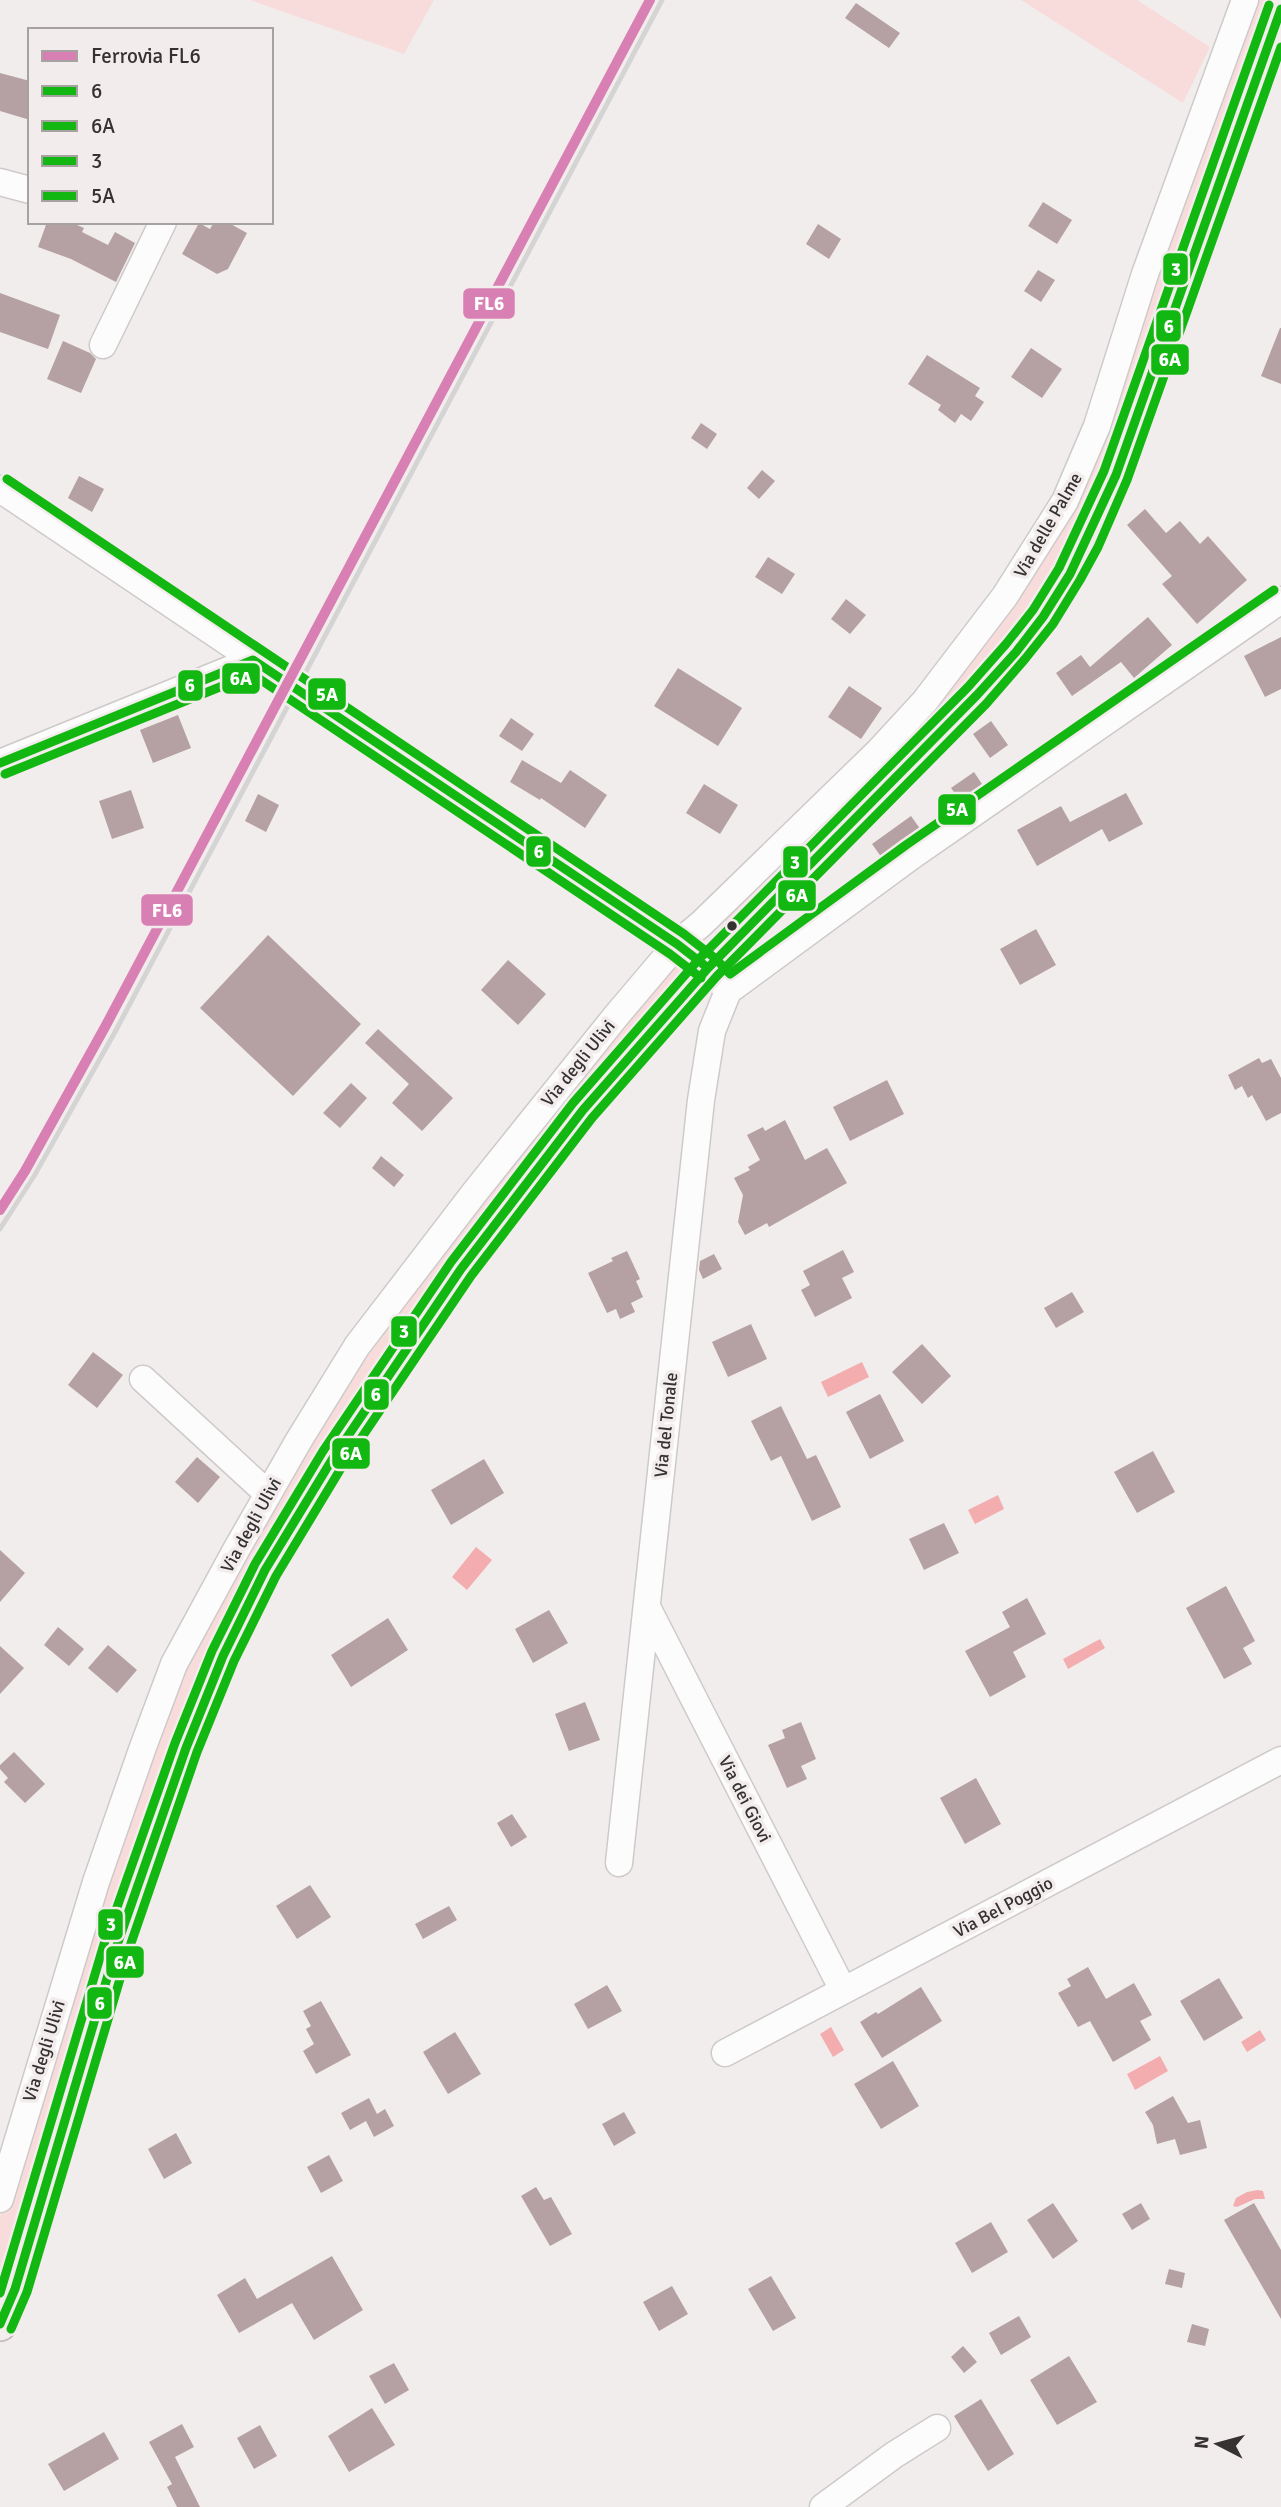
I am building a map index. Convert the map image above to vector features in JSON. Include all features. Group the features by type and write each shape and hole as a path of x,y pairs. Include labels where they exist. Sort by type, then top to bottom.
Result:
{"main road":[{"path":"0,2324 15,2289 116,1948 186,1748 223,1656 265,1570 332,1458 461,1269 583,1110 718,980 984,687 1035,627 1064,583 1090,535 1116,473 1281,9"}],"street":[{"name":"Via delle Palme","path":"677,944 701,925 907,721 975,638 1019,577 1065,501 1088,451 1145,274 1245,0"},
{"path":"0,182 28,190"},
{"path":"103,345 156,224"},
{"path":"0,489 677,944 718,980 913,855 1281,600"},
{"path":"0,763 253,660"},
{"name":"Via degli Ulivi","path":"0,2199 96,1882 174,1664 268,1494 357,1346 475,1192 677,944"},
{"name":"Via del Tonale","path":"619,1863 701,1100 718,980"},
{"path":"144,1379 268,1494"},
{"name":"Via dei Giovi","path":"648,1609 843,1990"},
{"name":"Via Bel Poggio","path":"725,2053 1281,1760"},
{"path":"823,2507 894,2455 937,2428"}],"shaded area":[{"path":"250,0 434,0 404,54"},
{"path":"1021,0 1137,0 1210,47 1183,103"},
{"path":"1247,0 1265,0 1096,485 1064,559 1015,630 730,925 720,915 913,722 1050,537"},
{"path":"672,960 685,970 391,1344 106,1931 60,2074 0,2282 0,2217 176,1675 339,1383"},
{"path":"862,1362 869,1377 828,1397 821,1382"},
{"path":"998,1495 1004,1509 975,1524 968,1510"},
{"path":"476,1547 492,1560 467,1590 452,1577"},
{"path":"1100,1639 1105,1648 1068,1669 1063,1659"},
{"path":"831,2027 844,2050 833,2057 820,2034"},
{"path":"1260,2030 1266,2040 1247,2052 1241,2042"},
{"path":"1160,2056 1168,2071 1135,2090 1127,2074"},
{"path":"1258,2190 1263,2191 1265,2199 1255,2199 1237,2207 1233,2206 1236,2198"}],"building":[{"path":"856,3 900,33 889,48 845,18"},
{"path":"0,73 28,80 28,119 0,111"},
{"path":"1043,202 1072,220 1057,244 1028,226"},
{"path":"46,224 75,224 84,228 82,232 108,245 115,232 135,243 116,282 71,259 38,247"},
{"path":"198,224 210,229 213,224 231,224 247,233 228,269 217,274 182,254"},
{"path":"818,224 841,239 829,259 806,244"},
{"path":"1038,270 1055,280 1041,302 1024,291"},
{"path":"0,293 60,315 48,349 0,332"},
{"path":"1281,328 1281,384 1261,376"},
{"path":"63,341 90,353 96,359 81,393 47,379"},
{"path":"1031,348 1062,369 1042,398 1011,377"},
{"path":"927,355 980,388 975,396 984,402 971,421 961,414 955,423 938,410 941,405 908,384"},
{"path":"701,423 717,434 707,449 691,438"},
{"path":"762,470 775,481 759,499 747,488"},
{"path":"79,476 104,489 92,512 68,498"},
{"path":"1145,509 1166,533 1180,521 1200,544 1208,536 1247,580 1197,624 1162,584 1172,576 1127,525"},
{"path":"768,557 795,574 782,594 755,577"},
{"path":"846,599 866,615 850,634 831,619"},
{"path":"1148,617 1172,645 1134,678 1121,662 1072,696 1056,673 1081,655 1090,667"},
{"path":"1281,637 1281,689 1265,697 1244,656"},
{"path":"678,668 742,708 718,746 654,706"},
{"path":"849,686 882,708 861,739 828,717"},
{"path":"178,715 191,748 153,763 140,730"},
{"path":"511,718 534,734 522,751 499,736"},
{"path":"991,721 1008,745 990,758 973,734"},
{"path":"522,760 561,783 570,770 607,795 585,828 541,798 540,800 510,782"},
{"path":"974,772 984,787 961,802 951,788"},
{"path":"704,784 738,805 720,834 686,813"},
{"path":"131,790 144,828 112,839 99,801"},
{"path":"1126,793 1143,824 1109,842 1102,829 1037,866 1017,830 1061,806 1070,822"},
{"path":"258,794 279,805 266,832 245,821"},
{"path":"911,816 921,830 882,858 872,844"},
{"path":"1036,929 1056,965 1020,985 1000,949"},
{"path":"268,935 361,1024 293,1096 200,1008"},
{"path":"508,960 546,994 518,1025 481,990"},
{"path":"378,1029 453,1098 422,1131 392,1103 409,1084 365,1043"},
{"path":"1259,1058 1262,1063 1271,1059 1281,1078 1281,1113 1266,1121 1252,1095 1248,1098 1242,1086 1235,1090 1228,1075"},
{"path":"887,1080 904,1114 850,1141 833,1107"},
{"path":"351,1083 367,1098 340,1128 323,1113"},
{"path":"785,1120 805,1160 827,1148 847,1183 769,1227 767,1223 745,1235 738,1222 743,1195 734,1178 750,1170 748,1167 760,1160 747,1135 763,1127 765,1131"},
{"path":"381,1156 404,1175 394,1187 372,1168"},
{"path":"843,1250 854,1272 842,1278 852,1298 815,1317 801,1290 810,1285 803,1271"},
{"path":"627,1251 640,1279 636,1281 643,1297 631,1303 635,1312 620,1319 616,1309 607,1313 588,1273"},
{"path":"714,1254 722,1269 703,1279 699,1270 700,1261"},
{"path":"1072,1292 1084,1312 1056,1328 1044,1308"},
{"path":"751,1324 767,1359 728,1377 712,1342"},
{"path":"922,1344 951,1376 922,1404 892,1372"},
{"path":"93,1352 123,1375 97,1408 68,1385"},
{"path":"880,1394 904,1441 870,1459 846,1412"},
{"path":"781,1406 807,1459 816,1455 841,1507 812,1521 781,1456 771,1461 751,1421"},
{"path":"1153,1451 1175,1492 1137,1513 1114,1472"},
{"path":"197,1457 220,1477 198,1503 175,1482"},
{"path":"484,1459 504,1493 451,1525 431,1490"},
{"path":"944,1523 959,1553 924,1570 909,1539"},
{"path":"0,1550 25,1573 0,1602"},
{"path":"1226,1586 1255,1641 1243,1648 1252,1664 1224,1679 1186,1608"},
{"path":"1027,1598 1046,1634 1013,1652 1026,1677 990,1697 965,1651 1010,1627 1002,1612"},
{"path":"549,1610 568,1643 533,1663 515,1629"},
{"path":"388,1618 408,1650 351,1687 331,1655"},
{"path":"58,1627 84,1649 69,1666 44,1645"},
{"path":"108,1645 137,1670 117,1693 88,1668"},
{"path":"0,1646 24,1668 0,1694"},
{"path":"585,1702 600,1740 569,1751 555,1714"},
{"path":"801,1722 816,1759 801,1766 807,1779 787,1788 768,1745 785,1738 782,1730"},
{"path":"14,1752 45,1784 25,1803 4,1782 8,1778 0,1769 0,1765"},
{"path":"976,1778 1001,1824 965,1844 940,1798"},
{"path":"512,1814 527,1837 511,1847 497,1823"},
{"path":"310,1885 331,1917 297,1939 276,1906"},
{"path":"449,1906 457,1920 423,1939 415,1924"},
{"path":"1088,1967 1106,1999 1134,1983 1152,2015 1140,2021 1151,2040 1113,2062 1090,2021 1078,2027 1058,1993 1071,1986 1067,1979"},
{"path":"1219,1978 1243,2018 1204,2041 1180,2001"},
{"path":"607,1985 622,2011 588,2029 574,2004"},
{"path":"921,1987 942,2021 882,2058 860,2022"},
{"path":"321,2001 351,2055 316,2074 303,2051 314,2044 306,2029 311,2026 303,2011"},
{"path":"455,2032 481,2074 448,2094 423,2052"},
{"path":"893,2061 919,2106 881,2129 854,2084"},
{"path":"1173,2096 1188,2123 1200,2120 1207,2148 1180,2155 1175,2139 1157,2144 1153,2125 1145,2112"},
{"path":"369,2098 377,2114 385,2109 394,2126 374,2137 366,2121 350,2130 341,2113"},
{"path":"624,2112 636,2133 614,2146 602,2124"},
{"path":"176,2133 192,2163 164,2179 148,2149"},
{"path":"329,2155 343,2181 321,2193 307,2167"},
{"path":"536,2187 544,2200 551,2197 572,2234 550,2246 521,2196"},
{"path":"1053,2203 1078,2241 1053,2259 1027,2220"},
{"path":"1141,2203 1150,2219 1132,2230 1122,2214"},
{"path":"1254,2203 1281,2250 1281,2319 1224,2220"},
{"path":"991,2222 1008,2252 972,2273 955,2243"},
{"path":"332,2256 363,2310 314,2340 292,2303 239,2333 217,2295 245,2278 257,2299"},
{"path":"1169,2269 1185,2273 1182,2288 1165,2284"},
{"path":"771,2276 796,2318 773,2331 748,2289"},
{"path":"672,2286 688,2314 659,2331 643,2302"},
{"path":"1019,2316 1031,2337 1001,2355 989,2333"},
{"path":"1192,2324 1209,2329 1205,2346 1187,2342"},
{"path":"963,2346 977,2362 964,2373 951,2357"},
{"path":"1069,2356 1097,2402 1057,2425 1030,2380"},
{"path":"394,2363 409,2390 385,2404 369,2376"},
{"path":"981,2399 1014,2454 988,2471 954,2416"},
{"path":"372,2408 395,2445 349,2472 328,2436"},
{"path":"182,2424 194,2447 175,2457 200,2507 177,2507 167,2487 172,2484 149,2442"},
{"path":"260,2425 277,2456 254,2469 237,2438"},
{"path":"104,2432 119,2459 64,2491 48,2464"}],"railway":[{"path":"0,1229 34,1176 115,1032 662,0"}],"rail line":[{"name":"FL6","path":"0,1210 25,1171 105,1027 650,0"}],"transit line":[{"name":"3","path":"0,2293 104,1944 175,1743 212,1651 255,1564 323,1451 451,1262 573,1103 699,959 968,687 1033,610 1059,568 1104,471 1269,5"},
{"name":"6","path":"0,2324 15,2289 116,1948 186,1748 223,1656 265,1570 333,1458 461,1269 583,1110 708,968 977,695 1043,617 1070,574 1116,475 1281,9"},
{"name":"6A","path":"11,2329 27,2292 128,1952 197,1752 234,1661 276,1576 343,1465 471,1276 592,1118 717,976 986,704 1053,624 1098,547 1127,480 1281,47"},
{"name":"5A","path":"7,479 684,934 716,959 730,974 906,845 1274,590"},
{"name":"6","path":"0,763 253,660 677,944 708,968"},
{"name":"6A","path":"5,774 252,674 670,954 701,978"}]}
